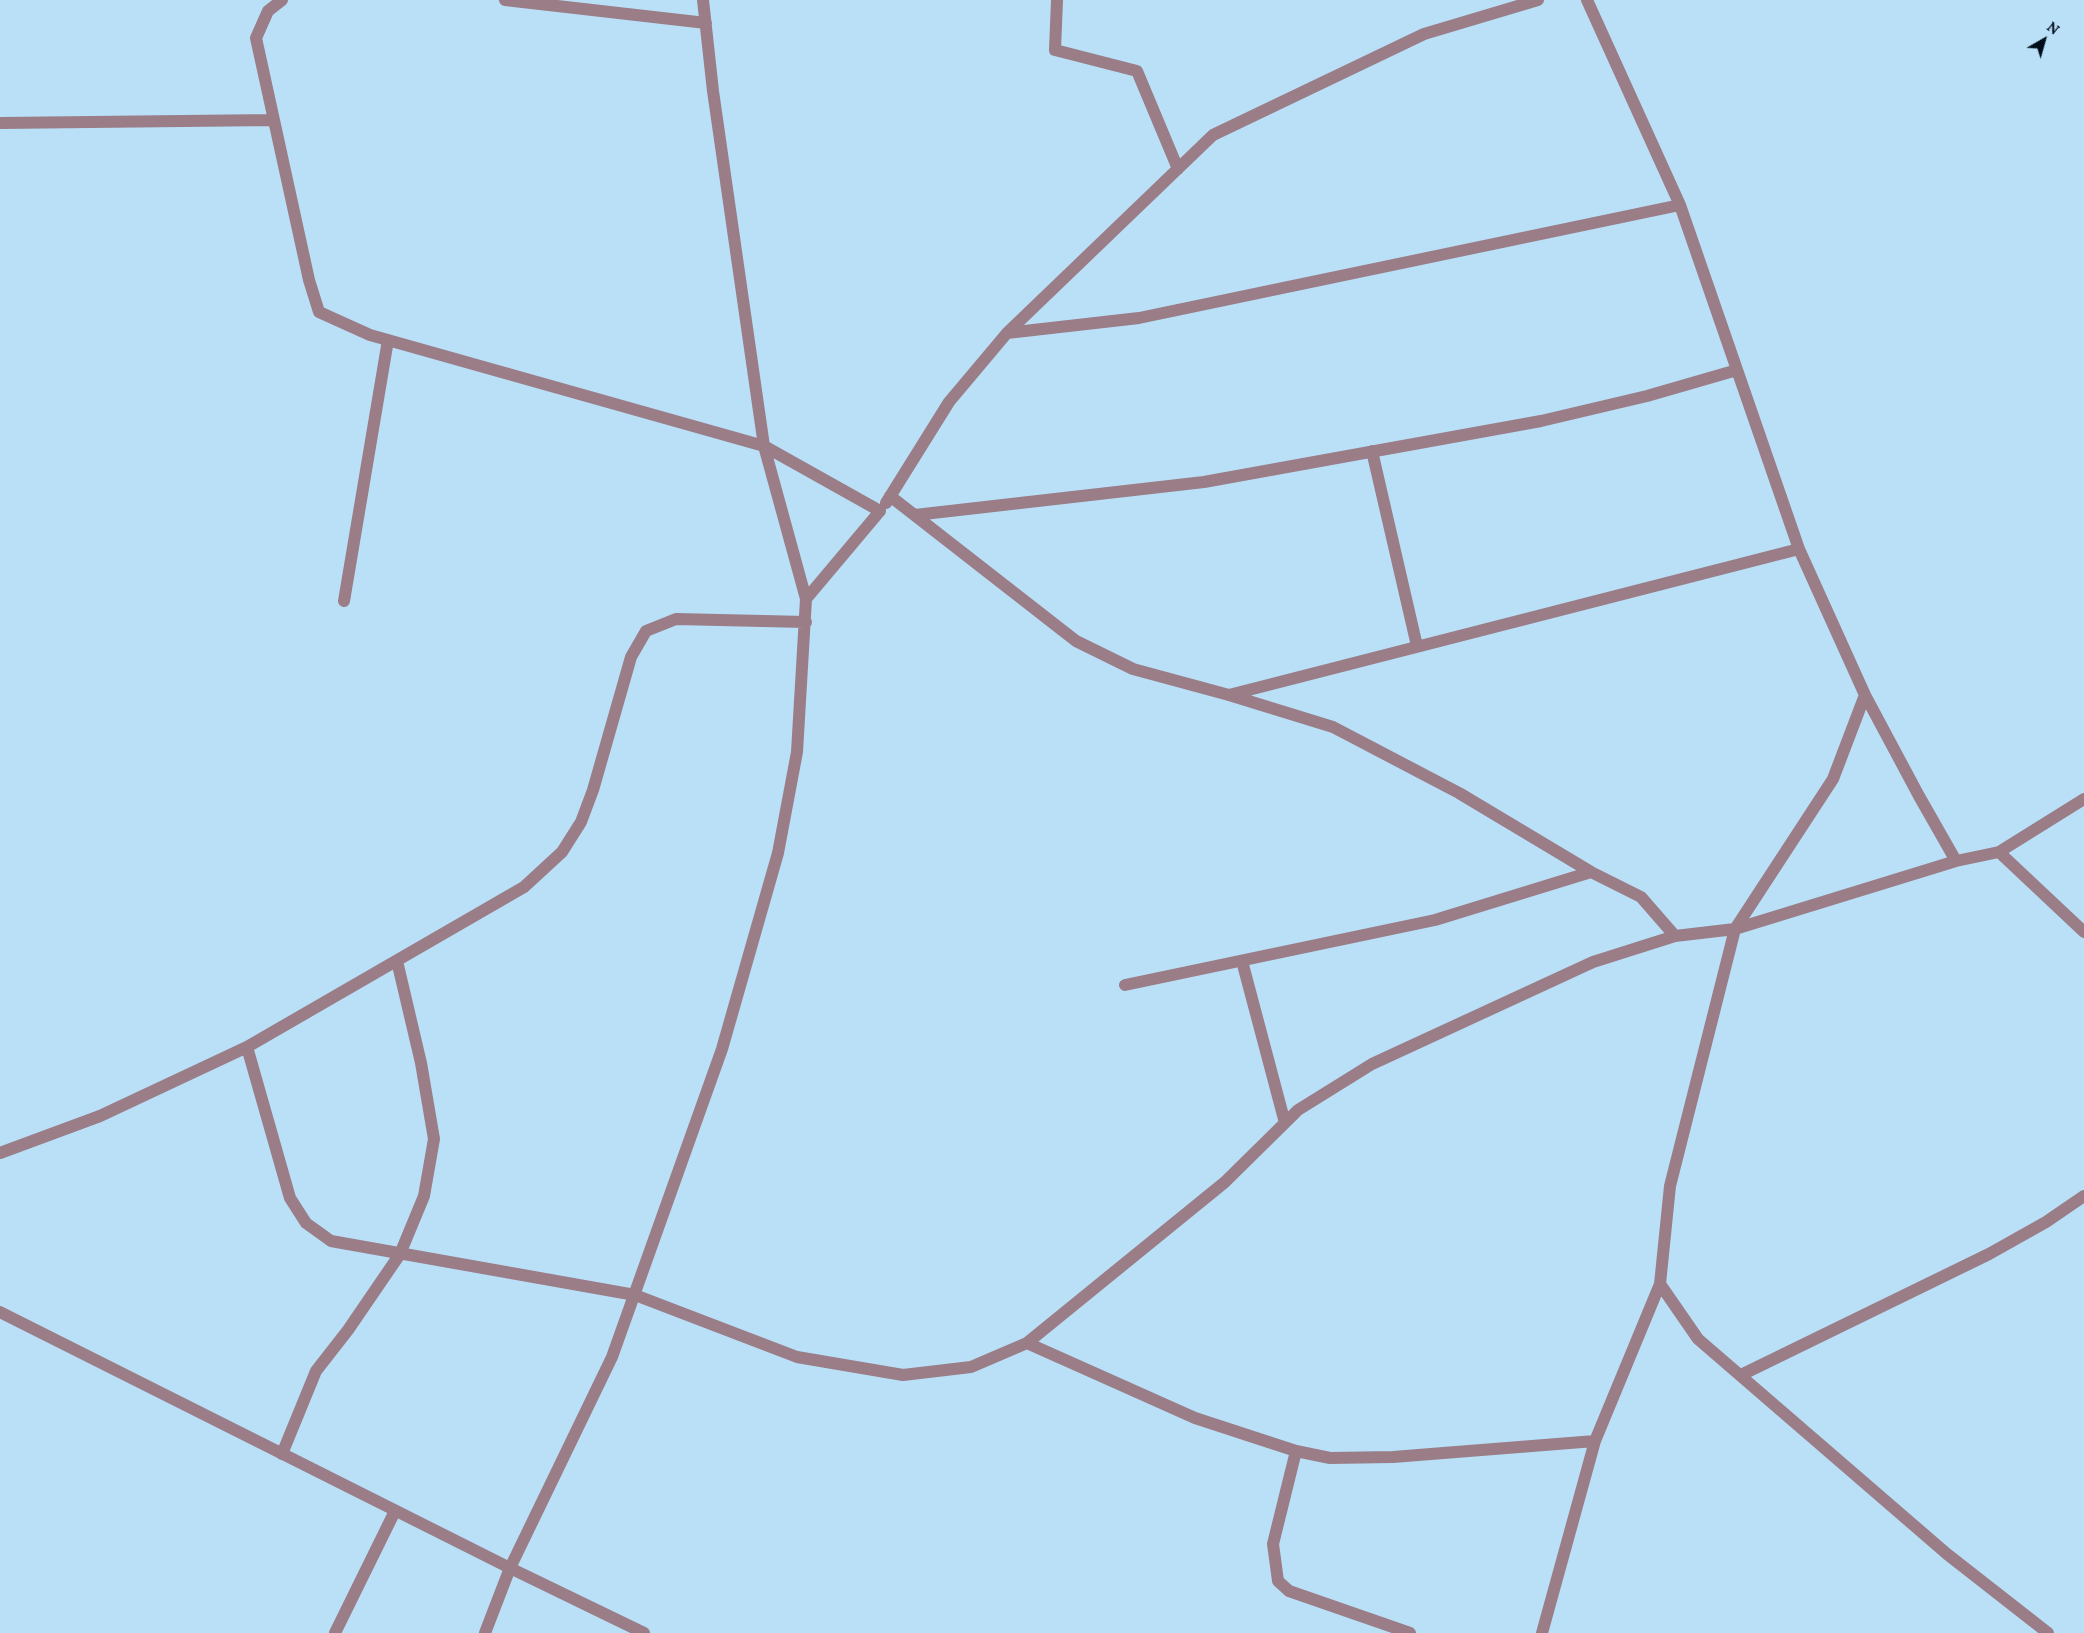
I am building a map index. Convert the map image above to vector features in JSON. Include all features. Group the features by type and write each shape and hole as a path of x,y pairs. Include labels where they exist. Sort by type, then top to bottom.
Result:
{"street":[{"path":"282,0 268,11 256,38 309,280 319,312 370,335 764,446 880,511"},
{"path":"506,0 706,23"},
{"path":"485,1633 510,1568 612,1357 635,1295 722,1049 778,853 797,752 806,599 764,446 713,91 703,0"},
{"path":"1057,0 1055,50 1137,71 1178,169"},
{"path":"806,599 880,511 950,402 1007,333 1213,135 1424,34 1538,0"},
{"path":"1587,0 1680,205 1798,549 1865,695 1956,861"},
{"path":"0,123 274,120"},
{"path":"1007,333 1139,318 1680,205"},
{"path":"344,601 388,340"},
{"path":"915,515 1204,482 1540,421 1646,396 1737,370"},
{"path":"1372,451 1417,646"},
{"path":"890,496 1076,641 1133,669 1229,695 1333,727 1459,793 1591,872 1641,898 1675,936"},
{"path":"1229,695 1798,549"},
{"path":"0,1152 100,1116 247,1047 524,888 562,852 581,822 593,790 631,657 646,631 676,619 806,622"},
{"path":"1542,1633 1595,1441 1660,1284 1670,1186 1735,929 1833,780 1865,695"},
{"path":"247,1047 290,1198 306,1223 331,1241 635,1295 797,1357 903,1375 971,1367 1027,1343 1225,1182 1298,1110 1372,1064 1593,962 1675,936 1735,929 1956,861 1999,852 2084,799"},
{"path":"1999,852 2084,932"},
{"path":"1125,985 1435,920 1591,872"},
{"path":"282,1454 316,1371 348,1330 400,1254 424,1196 434,1139 421,1063 397,961"},
{"path":"1242,961 1285,1123"},
{"path":"1741,1375 1989,1254 2046,1222 2084,1196"},
{"path":"1660,1284 1698,1339 1947,1554 2048,1633"},
{"path":"0,1312 510,1568 644,1633"},
{"path":"1027,1343 1195,1418 1296,1450 1330,1458 1393,1457 1595,1441"},
{"path":"1296,1450 1272,1544 1278,1581 1289,1591 1410,1633"},
{"path":"335,1633 395,1510"}]}
